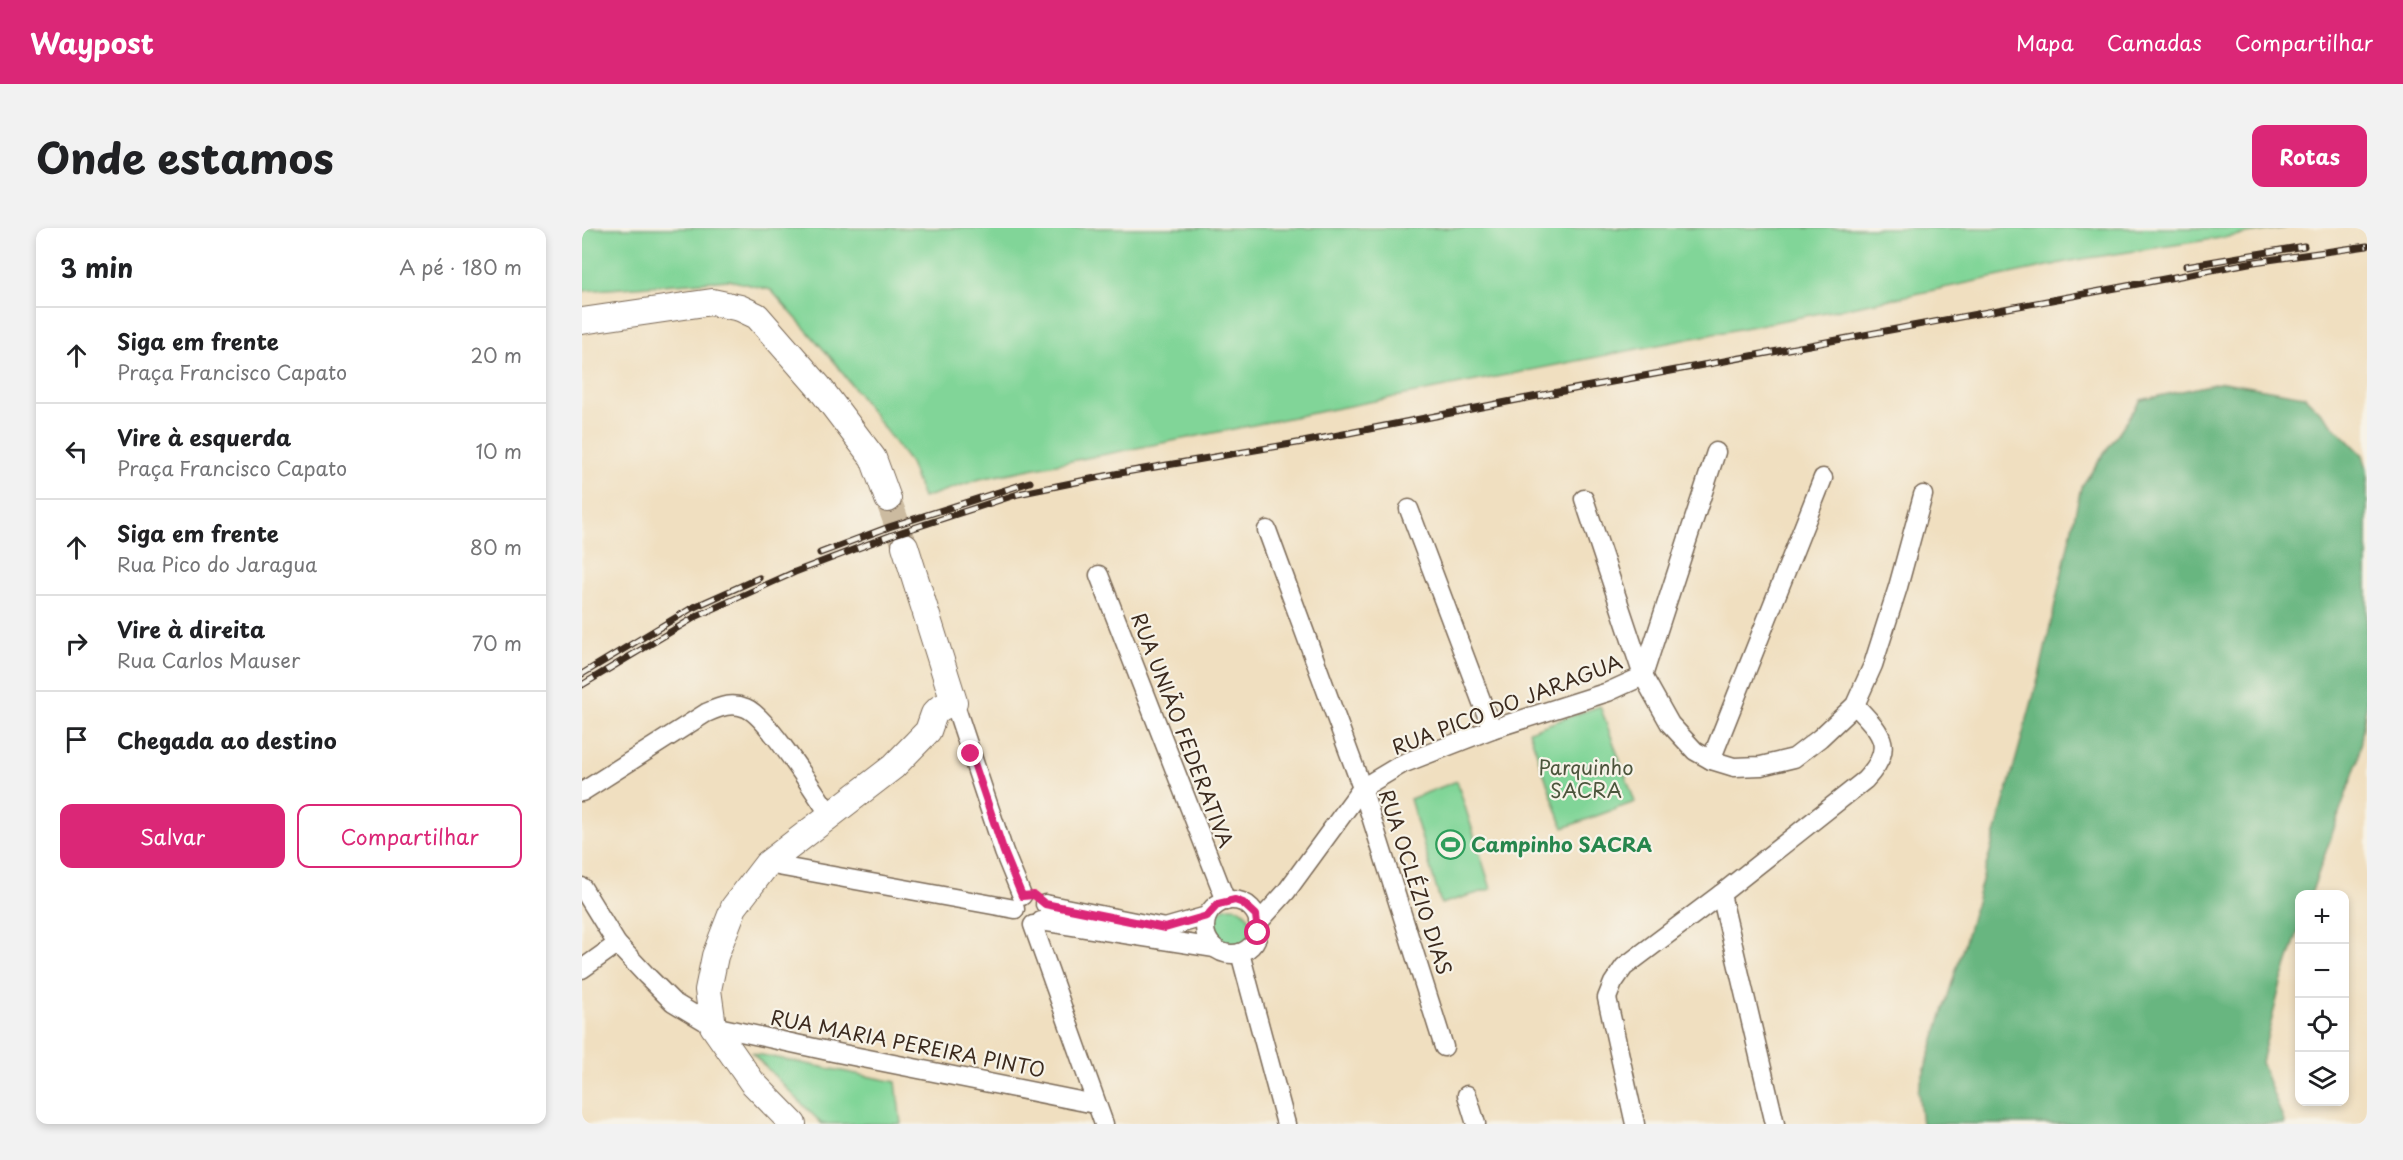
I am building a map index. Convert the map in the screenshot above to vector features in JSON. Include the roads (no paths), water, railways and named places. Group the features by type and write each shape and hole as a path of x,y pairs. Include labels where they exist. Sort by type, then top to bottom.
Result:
{"street":[{"path":"582,321 712,302 740,308 757,316 819,387 873,458 888,499"},
{"name":"RUA PICO DO JARAGUA","path":"1258,924 1286,892 1362,788 1402,764 1492,729 1608,692 1643,676 1716,452"},
{"path":"1711,760 1823,478"},
{"path":"1584,499 1643,676 1679,736 1695,751 1711,760 1734,767 1761,766 1794,758 1820,738 1855,705 1873,665 1895,598 1923,495"},
{"path":"1409,510 1492,729"},
{"name":"RUA OCLÉZIO DIAS","path":"1267,530 1362,788 1444,1047"},
{"path":"905,546 1004,852 1018,903 1018,920 1026,925 1040,917 1165,928 1207,916 1218,904 1226,901 1243,903 1256,915 1258,924 1254,941 1240,953 1222,952 1215,948 1040,917"},
{"name":"RUA UNIÃO FEDERATIVA","path":"1099,576 1226,901"},
{"path":"793,1124 752,1082 712,1026 708,990 715,956 734,907 767,864 893,767 928,731 934,714 940,708 954,702"},
{"path":"582,792 706,713 728,704 748,708 765,723 830,815"},
{"path":"1635,1124 1607,998 1613,983 1624,967 1866,780 1877,767 1884,748 1881,732 1855,705"},
{"path":"767,864 1018,903 1034,895 1095,1104 1104,1124"},
{"name":"RUA MARIA PEREIRA PINTO","path":"582,887 617,944 673,1002 712,1026 1095,1104"},
{"path":"1721,894 1775,1124"},
{"path":"1207,916 1205,933 1215,948"},
{"path":"582,969 617,944"},
{"path":"1240,953 1286,1124"},
{"path":"1467,1095 1476,1124"}],"tunnel":[{"path":"888,499 905,546"}],"railway":[{"path":"2186,266 2304,246"},
{"path":"582,685 697,616 795,572 892,535 1018,494 1120,473 1303,442 2254,262 2367,246"},
{"path":"820,553 889,527 1030,482"},
{"path":"582,674 692,608 759,578"}],"place":[{"name":"Campinho SACRA","path":"1450,844"}],"park label":[{"name":"Parquinho SACRA","path":"1586,778"}]}
